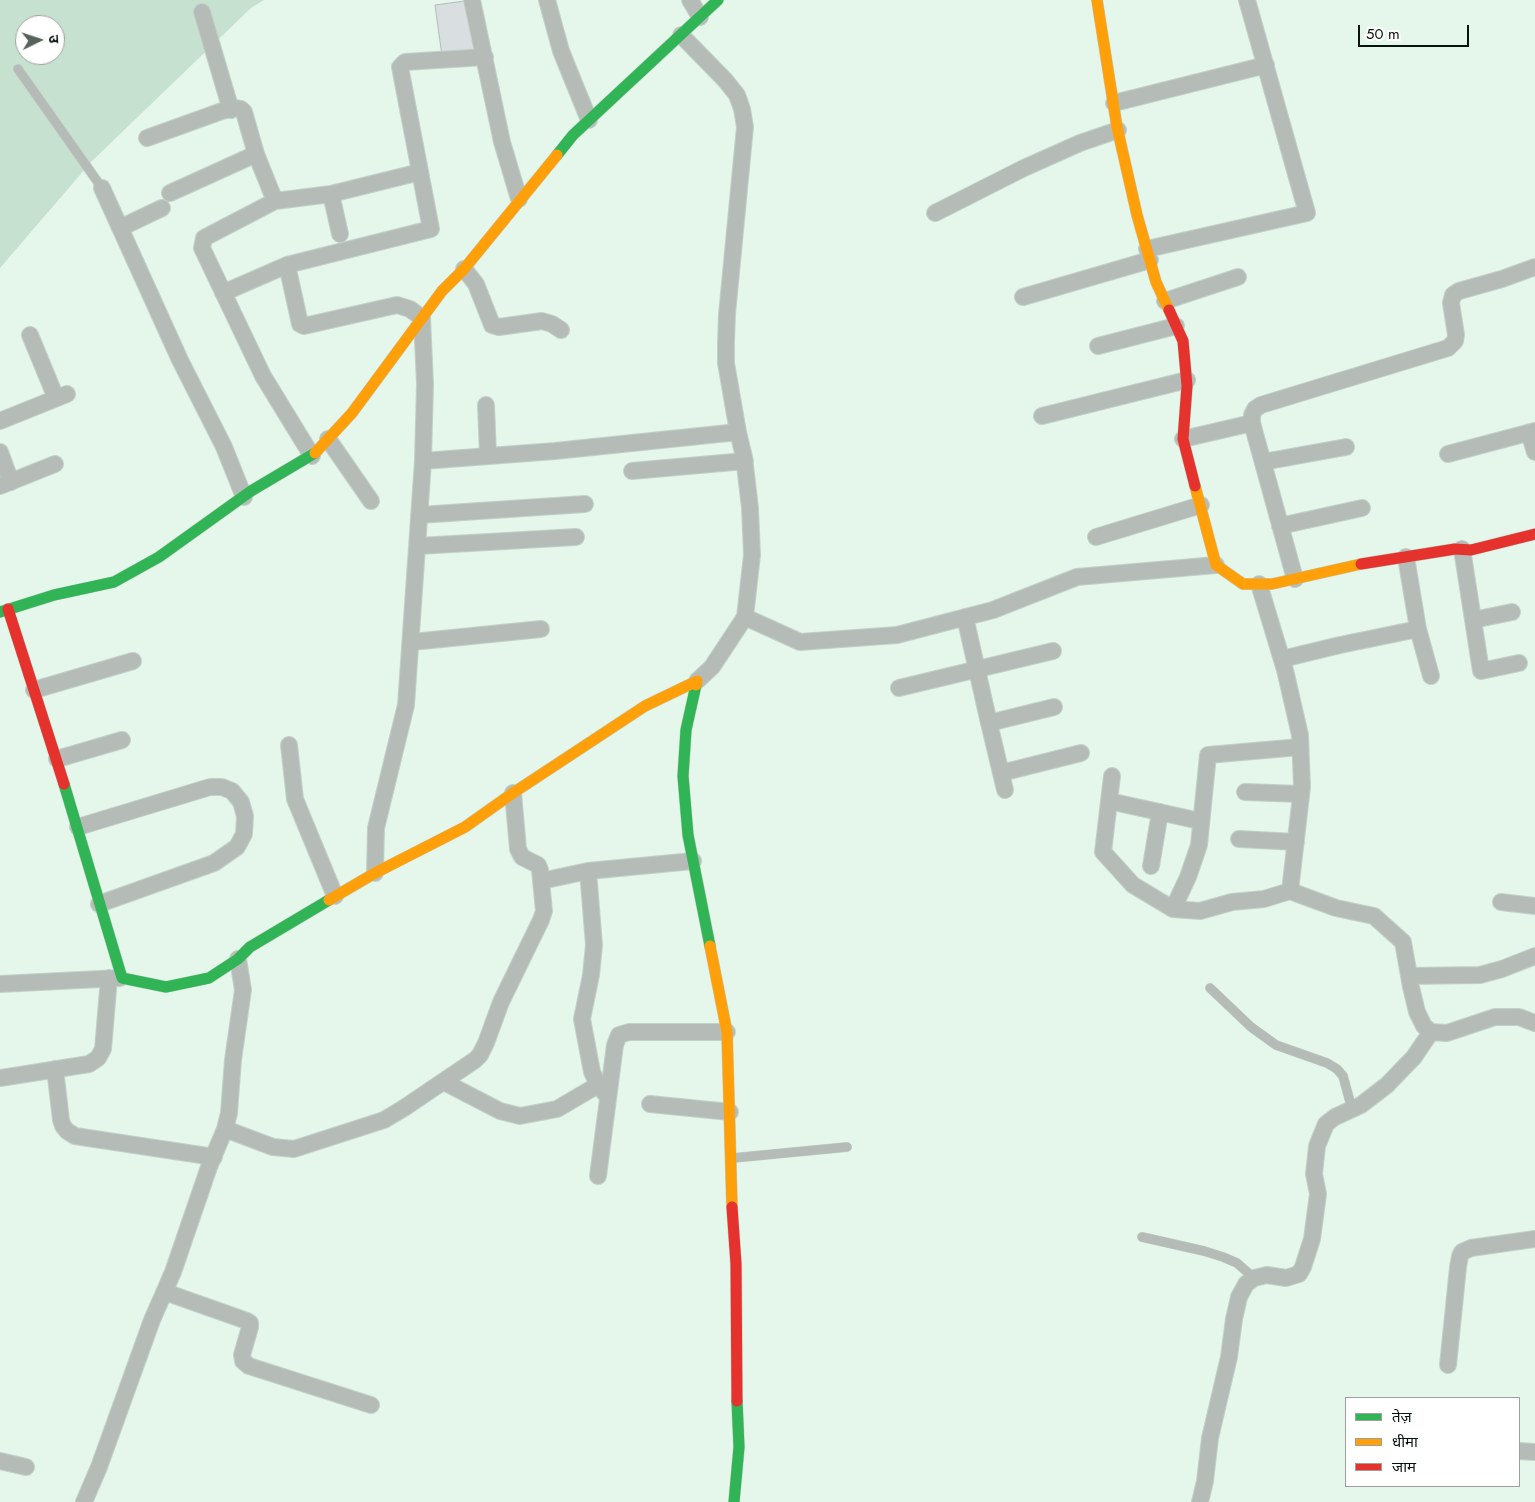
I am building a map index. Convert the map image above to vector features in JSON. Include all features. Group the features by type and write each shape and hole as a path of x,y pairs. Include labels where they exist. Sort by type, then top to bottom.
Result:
{"street":[{"path":"472,0 502,142 519,199"},
{"path":"547,0 561,51 588,120"},
{"path":"690,0 700,17"},
{"path":"0,1078 89,1064 98,1058 103,1049 115,978 99,904 78,827 34,690 4,610 54,595 114,582 159,557 244,497 312,456 352,413 442,291 464,269 519,199 573,135 718,0"},
{"path":"1097,0 1118,130 1136,215 1156,282 1183,341 1187,380 1184,439 1216,565"},
{"path":"1023,296 1148,255 1307,213 1247,0"},
{"path":"202,12 231,110"},
{"path":"0,984 115,978 166,987 209,978 238,958 250,947 336,896 375,873 465,827 513,792 644,706 696,681 712,667 745,617 752,554 750,508 744,461 726,363 726,323 744,136 742,109 737,95 681,35"},
{"path":"223,293 287,265 431,230 400,67 405,62 485,57"},
{"path":"1114,103 1266,65"},
{"path":"147,138 231,110 242,109 256,154 276,200"},
{"path":"935,213 1024,168 1080,143 1118,130"},
{"path":"170,193 256,154"},
{"path":"312,456 263,376 202,248 204,238 276,200 331,194 420,172"},
{"path":"102,188 180,360 224,447 244,497"},
{"path":"331,194 340,234"},
{"path":"120,228 162,208"},
{"path":"287,265 300,324 304,326 397,305 410,309 422,318"},
{"path":"1295,579 1252,422 1255,409 1261,405 1448,348 1455,341 1456,335 1451,303 1453,295 1535,267"},
{"path":"464,269 476,284 490,322 495,327 542,321 552,324 561,330"},
{"path":"1165,301 1238,277"},
{"path":"375,873 376,828 406,705 412,642 423,461 425,384 422,318"},
{"path":"1098,346 1176,326"},
{"path":"0,422 61,396 30,335"},
{"path":"1042,416 1187,380"},
{"path":"486,405 488,455"},
{"path":"1184,439 1252,422"},
{"path":"423,461 738,432"},
{"path":"1448,454 1532,432 1535,452"},
{"path":"328,439 371,501"},
{"path":"1263,462 1346,447"},
{"path":"0,452 5,484 55,464"},
{"path":"632,471 744,461"},
{"path":"420,515 585,504"},
{"path":"1096,537 1201,505"},
{"path":"1280,526 1362,508"},
{"path":"745,617 800,642 897,635 993,610 1077,577 1216,565 1243,584 1272,584 1366,563 1462,549 1471,550 1535,534"},
{"path":"418,546 576,536"},
{"path":"1462,549 1481,670 1519,662"},
{"path":"1406,557 1418,629 1431,676"},
{"path":"1259,584 1282,659 1300,735 1301,794 1290,891"},
{"path":"1473,620 1512,612"},
{"path":"966,617 1005,790"},
{"path":"412,642 541,629"},
{"path":"1282,659 1418,629"},
{"path":"899,688 1053,651"},
{"path":"34,690 133,661"},
{"path":"696,681 686,730 684,776 688,835 727,1032 730,1180 736,1264 739,1447 734,1502"},
{"path":"989,723 1054,707"},
{"path":"57,759 122,740"},
{"path":"289,745 295,798 336,896"},
{"path":"1173,909 1188,877 1199,845 1208,755 1300,747"},
{"path":"1001,773 1081,753"},
{"path":"1112,776 1103,852 1133,885 1173,909 1200,911 1232,902 1264,899 1290,891 1336,908 1374,916 1403,942 1417,1012 1424,1026 1432,1032 1447,1032 1495,1017 1519,1017 1535,1023"},
{"path":"78,827 210,787 222,787 232,791 241,802 245,816 244,834 237,848 214,863 99,904"},
{"path":"224,1129 273,1147 294,1149 384,1120 475,1060 483,1050 506,989 542,920 544,902 540,870 538,866 519,853 516,842 513,792"},
{"path":"1245,792 1301,794"},
{"path":"1109,801 1200,821"},
{"path":"1151,866 1160,812"},
{"path":"1239,839 1296,842"},
{"path":"541,881 588,871 693,861"},
{"path":"588,871 594,945 591,975 582,1019 592,1072 603,1091"},
{"path":"1501,902 1535,906"},
{"path":"1409,976 1480,975 1502,969 1535,956"},
{"path":"84,1502 99,1467 152,1320 165,1292 229,1113 233,1060 243,990 238,958"},
{"path":"598,1176 603,1091 619,1035 629,1032 727,1032"},
{"path":"1200,1502 1205,1481 1210,1438 1229,1357 1239,1297 1246,1284 1254,1278 1267,1275 1286,1278 1299,1274 1312,1240 1318,1194 1314,1174 1317,1146 1326,1124 1335,1117 1361,1105 1387,1085 1414,1057 1432,1032"},
{"path":"56,1069 61,1120 67,1132 75,1136 214,1157"},
{"path":"444,1082 500,1111 520,1116 557,1109 603,1091"},
{"path":"650,1104 730,1112"},
{"path":"1448,1364 1458,1267 1462,1252 1472,1248 1535,1239"},
{"path":"165,1292 250,1323 242,1355 244,1361 249,1366 371,1405"},
{"path":"1520,1451 1535,1452"},
{"path":"0,1461 26,1468"}],"lane":[{"path":"18,69 102,188"},
{"path":"1210,988 1251,1028 1276,1044 1327,1063 1337,1069 1343,1076 1352,1109"},
{"path":"731,1158 847,1146"},
{"path":"1142,1237 1223,1257 1237,1263 1254,1278"}],"green space":[{"path":"0,0 264,0 251,8 92,161 0,268"}],"building":[{"path":"472,0 478,52 442,56 435,5"}],"traffic: fast":[{"path":"557,155 573,135 718,0"},
{"path":"0,612 54,595 114,582 159,557 251,491 315,453"},
{"path":"696,685 686,730 683,776 688,835 710,946"},
{"path":"64,784 122,978 166,987 209,978 238,959 250,947 329,900"},
{"path":"734,1502 739,1447 737,1401"}],"traffic: slow":[{"path":"1097,0 1117,127 1137,215 1156,282 1169,310"},
{"path":"315,453 352,413 442,291 464,269 557,155"},
{"path":"1195,486 1216,565 1243,584 1272,584 1361,564"},
{"path":"329,900 375,873 465,827 645,706 697,681 696,685"},
{"path":"710,946 727,1032 732,1207"}],"traffic: jam":[{"path":"1169,310 1183,341 1187,386 1183,439 1195,486"},
{"path":"1361,564 1455,549 1471,550 1535,534"},
{"path":"8,609 64,784"},
{"path":"732,1207 736,1264 737,1401"}]}
